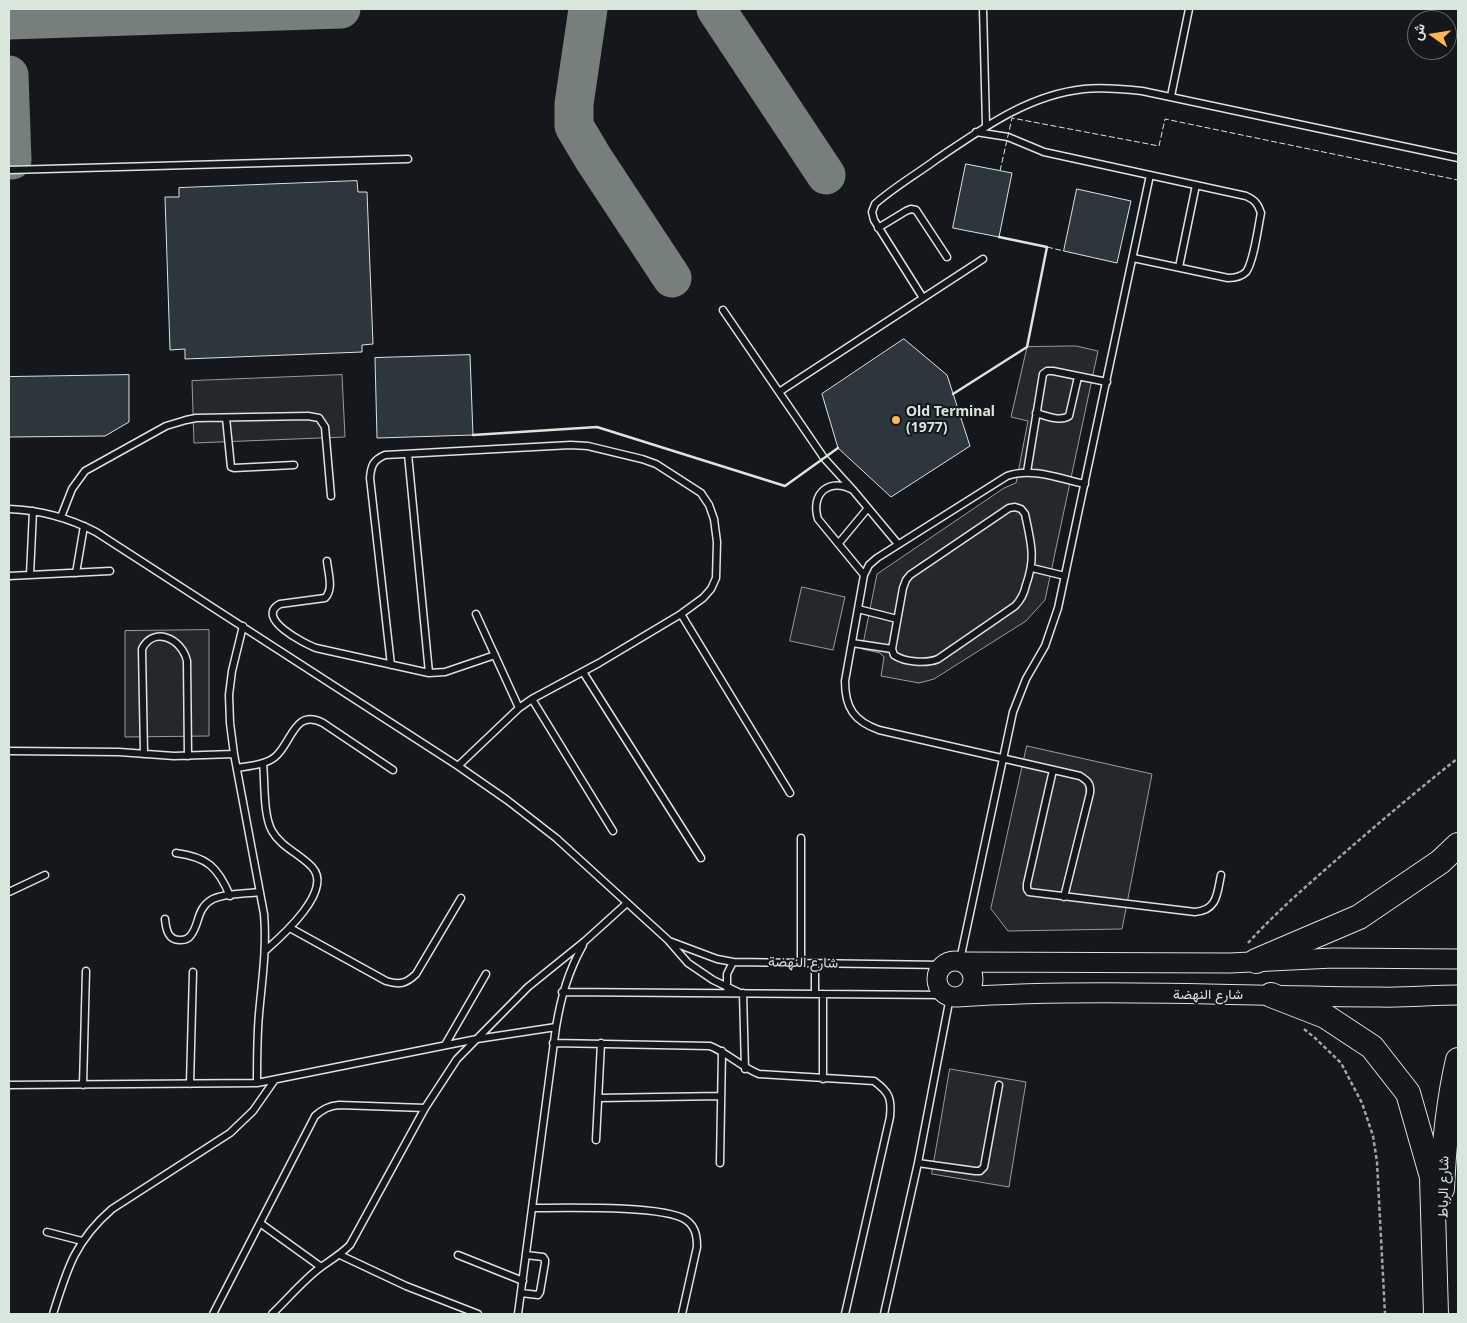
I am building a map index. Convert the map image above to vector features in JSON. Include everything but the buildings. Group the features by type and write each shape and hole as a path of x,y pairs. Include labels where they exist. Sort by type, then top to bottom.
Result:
{"highway":[{"path":"1256,961 1359,917 1440,862 1458,845"},
{"path":"1271,995 1325,1016 1372,1047 1408,1093 1432,1177 1436,1314"},
{"name":"شارع الرباط","path":"1449,1314 1442,1195 1445,1135 1451,1088 1458,1060"}],"main road":[{"name":"شارع النهضة","path":"955,963 1230,963 1342,958 1458,959"},
{"path":"955,963 972,972 972,986 969,991 951,997 940,991 936,977 938,971 955,963"},
{"name":"شارع النهضة","path":"951,997 1016,994 1381,997 1458,995"}],"lane":[{"path":"983,9 986,125"},
{"path":"1171,96 1189,9"},
{"path":"923,298 878,228 872,212 875,204 986,125 1028,103 1056,94 1084,89 1113,88 1171,96 1458,158"},
{"path":"976,132 1008,137 1044,152 1254,199 1259,205 1259,222 1250,264 1245,273 1237,278 1228,278 1133,258"},
{"path":"9,170 408,159"},
{"path":"955,963 1013,712 1018,695 1045,646 1052,627 1065,576 1150,175"},
{"path":"1179,268 1196,185"},
{"path":"878,228 906,211 916,210 947,257"},
{"path":"779,392 983,258"},
{"path":"723,310 824,458 898,544"},
{"path":"1027,472 1043,374 1053,371 1107,382"},
{"path":"1036,414 1059,419 1069,416 1078,377"},
{"path":"61,517 77,480 85,471 176,422 196,418 308,416 319,418 325,427 331,496"},
{"path":"226,418 231,467 294,464"},
{"path":"391,665 370,478 371,466 376,459 385,455 579,445 642,459 664,469 701,493 709,505 714,519 717,542 716,578 711,589 703,598 680,614 583,672 532,699 519,708 458,766"},
{"path":"408,454 429,673"},
{"path":"1064,897 1091,786 1087,780 1080,776 866,726 856,718 849,707 845,694 845,681 864,574 869,565 877,558 1007,476 1017,472 1027,472 1085,484"},
{"path":"853,490 845,486 827,487 820,493 816,501 815,510 818,519 864,574"},
{"path":"839,543 868,508"},
{"path":"1009,508 1021,509 1025,514 1032,546 1032,568 1022,600 1016,606 938,659 927,662 903,659 894,655 892,649 906,580 910,575 1009,508"},
{"path":"9,509 33,511 61,517 84,526 108,539 458,766 540,825 668,940 688,963 727,988 741,993 745,1069"},
{"path":"30,575 33,511"},
{"path":"76,573 84,526"},
{"path":"327,561 330,587 329,593 325,598 280,604 276,606 274,612 274,617 282,628 304,643 316,648 429,673 445,672 495,655"},
{"path":"1032,568 1065,576"},
{"path":"9,576 110,571"},
{"path":"858,609 897,619"},
{"path":"476,614 519,708"},
{"path":"680,614 790,793"},
{"path":"243,626 232,671 229,695 234,754 264,914 266,950 258,1022 257,1083"},
{"path":"144,754 142,649 146,642 152,638 159,637 174,640 185,652 187,661 188,756"},
{"path":"852,643 892,649"},
{"path":"583,672 701,858"},
{"path":"532,699 613,831"},
{"path":"237,768 263,763 279,753 297,726 309,718 323,723 393,770"},
{"path":"9,751 119,752 188,756 234,754"},
{"path":"263,763 268,822 272,831 312,867 317,873 318,883 316,892 290,928 266,950"},
{"path":"1053,770 1026,889 1029,892 1195,912 1204,911 1216,899 1221,875"},
{"path":"801,838 801,963"},
{"path":"176,853 194,856 211,864 223,878 230,896"},
{"path":"9,892 45,875"},
{"path":"164,919 167,932 172,938 185,940 191,936 197,917 213,899 260,892"},
{"path":"290,928 386,981 397,984 408,982 416,974 461,898"},
{"path":"272,1314 321,1267 340,1255 350,1245 425,1108 457,1059 528,987 627,904"},
{"name":"شارع النهضة","path":"668,940 733,962 955,963"},
{"path":"518,1314 553,1043 562,992 572,966 585,941"},
{"path":"727,988 727,974 733,962"},
{"path":"815,962 815,994"},
{"path":"83,1085 86,971"},
{"path":"190,1084 193,972"},
{"path":"444,1045 486,974"},
{"name":"شارع النهضة","path":"562,992 951,997"},
{"path":"823,994 823,1079"},
{"path":"884,1314 918,1163 951,997"},
{"path":"9,1085 257,1083 444,1045 556,1027"},
{"path":"553,1043 698,1044 722,1051 745,1069 759,1074 874,1081 885,1090 891,1102 890,1117 845,1314"},
{"path":"596,1140 601,1043"},
{"path":"720,1163 722,1051"},
{"path":"53,1314 69,1265 82,1241 96,1224 112,1209 236,1129 253,1111 274,1080"},
{"path":"918,1163 975,1172 984,1168 998,1085"},
{"path":"598,1098 721,1096"},
{"path":"213,1314 315,1116 330,1106 339,1104 425,1108"},
{"path":"532,1208 643,1211 676,1216 686,1220 693,1227 697,1237 697,1247 682,1314"},
{"path":"260,1223 321,1267"},
{"path":"47,1232 82,1241"},
{"path":"340,1255 406,1286 476,1314"},
{"path":"458,1255 523,1281"},
{"path":"521,1293 538,1295 542,1288 545,1260 543,1257 526,1255"}],"path":[{"path":"1230,963 1283,908 1412,795 1458,758"},
{"path":"1302,1028 1340,1063 1362,1102 1373,1136 1377,1162 1384,1314"}],"shaded area":[{"path":"1076,346 1098,351 1045,600 1026,621 934,679 919,683 881,676 884,657 880,653 862,649 877,574 1004,488 1016,483 1028,421 1011,417 1027,347"},
{"path":"342,375 345,437 194,443 192,381"},
{"path":"802,587 845,597 833,650 790,641"},
{"path":"209,630 209,736 125,737 125,631"},
{"path":"1027,746 1152,774 1122,929 1008,931 991,909"},
{"path":"950,1069 1026,1082 1009,1187 932,1174"}],"taxiway":[{"path":"9,20 341,9"},
{"path":"588,9 574,104 574,126 672,278"},
{"path":"716,9 826,175"},
{"path":"9,75 12,160"}],"fence":[{"path":"1000,171 1012,118 1159,146 1165,119 1458,180"},
{"path":"1047,247 1064,251"}],"wall":[{"path":"953,394 1027,347 1047,247 999,237"},
{"path":"473,435 597,427 785,486 838,448"}],"place":[{"name":"Old Terminal (1977)","path":"896,420"}]}
